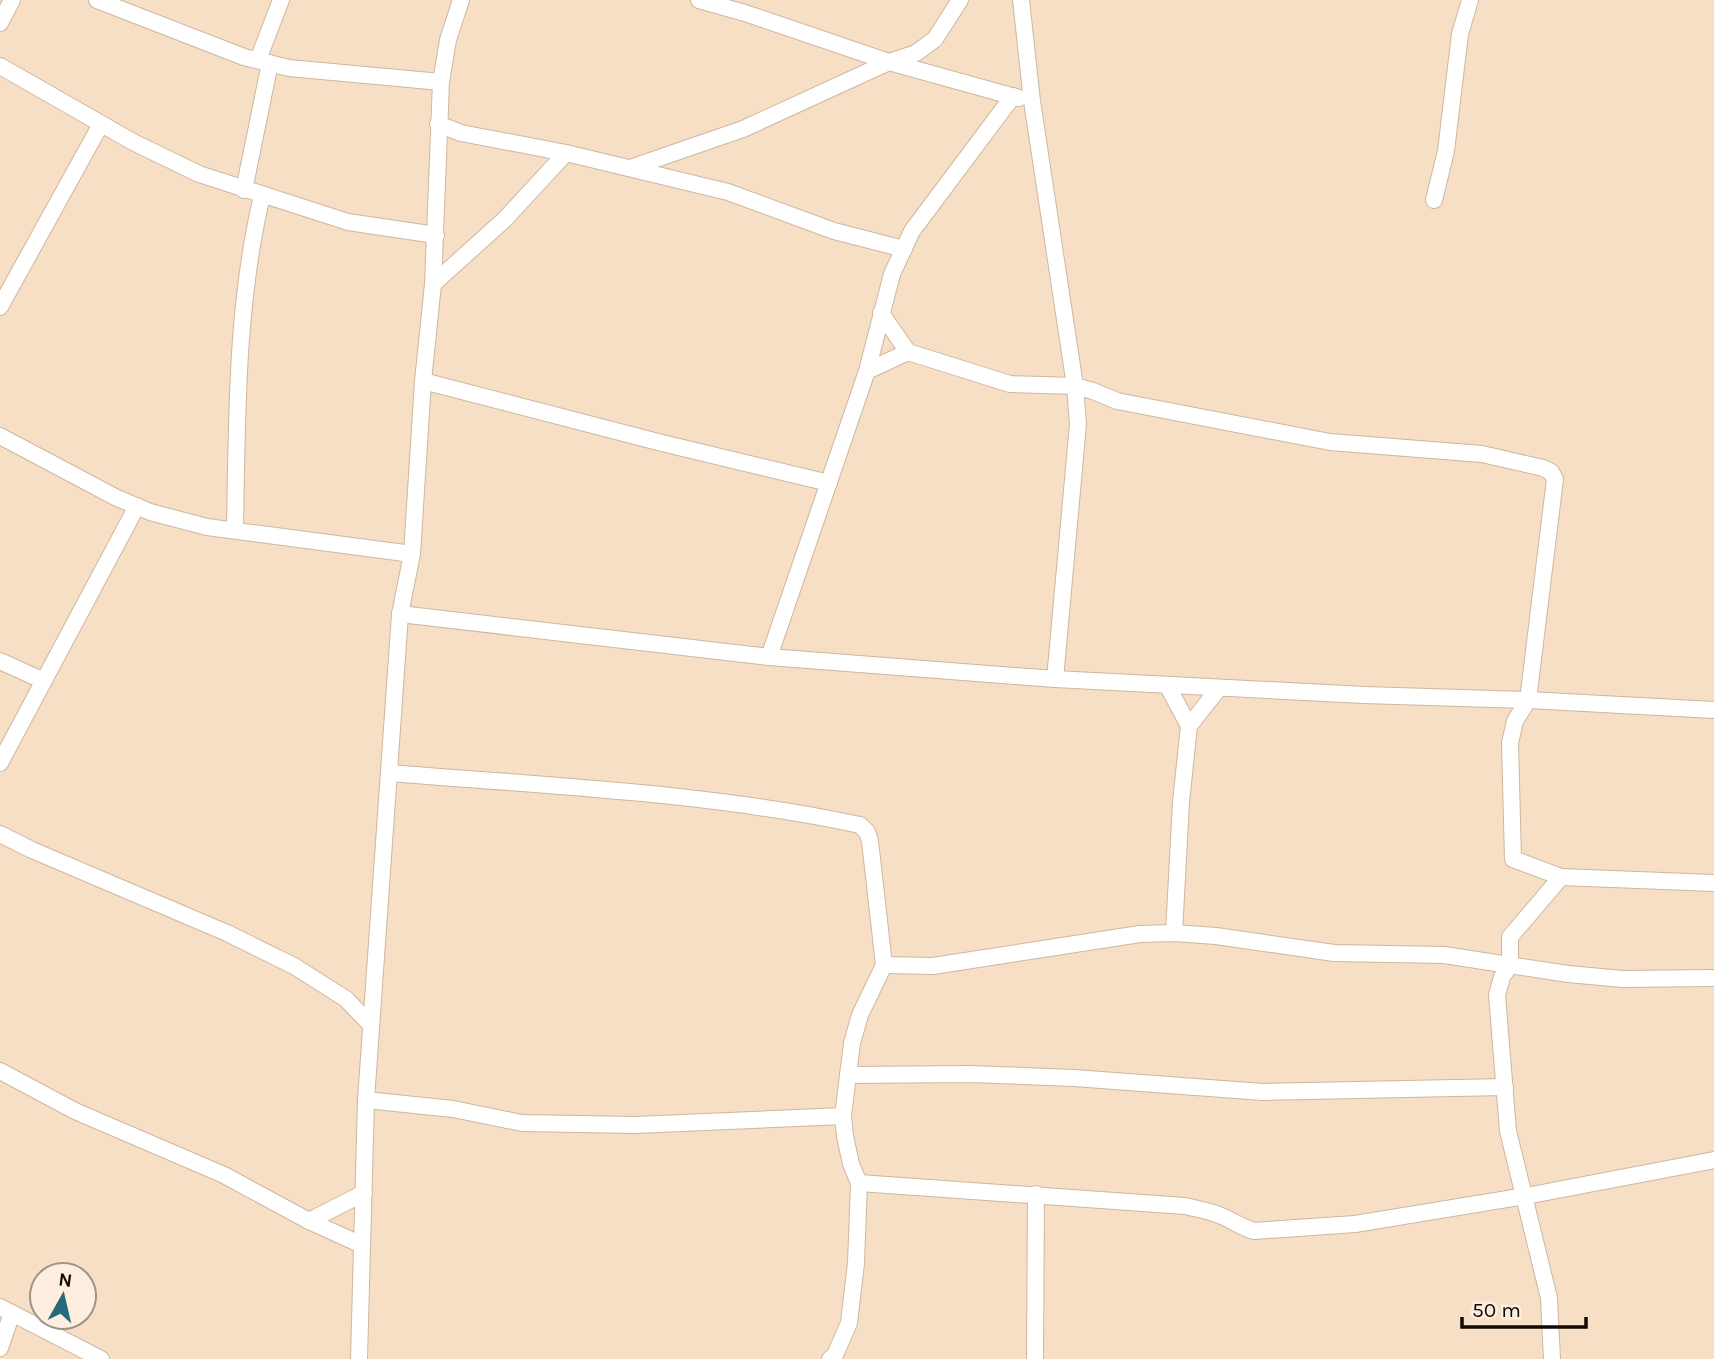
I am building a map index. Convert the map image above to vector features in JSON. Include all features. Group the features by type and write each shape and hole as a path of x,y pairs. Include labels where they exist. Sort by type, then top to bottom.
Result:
{"street":[{"path":"0,23 12,0"},
{"path":"97,0 264,62 289,68 441,82"},
{"path":"244,190 264,62 281,0"},
{"path":"359,1359 366,1100 400,614 412,554 423,381 433,284 441,82 448,40 461,0"},
{"path":"699,0 747,6 889,62 1032,101"},
{"path":"629,168 743,129 889,62 916,53 935,39 960,0"},
{"path":"1021,0 1032,101 1075,386 1078,424 1055,679"},
{"path":"1434,200 1446,151 1460,34 1470,0"},
{"path":"0,66 101,124 199,174 348,222 436,235"},
{"path":"769,657 867,371 892,274 912,231 1013,96"},
{"path":"0,307 101,124"},
{"path":"438,124 461,133 566,153 728,192 834,231 904,249"},
{"path":"433,284 504,220 566,153"},
{"path":"235,530 237,440 247,277 262,196"},
{"path":"881,313 908,352 1010,384 1075,386 1117,401 1330,442 1482,454 1522,461 1551,472 1555,479 1528,700 1515,721 1510,743 1513,859 1561,877 1714,883"},
{"path":"867,371 908,352"},
{"path":"423,381 828,483"},
{"path":"0,436 103,491 137,506 206,527 412,554"},
{"path":"0,762 137,506"},
{"path":"400,614 769,657 1055,679 1714,710"},
{"path":"0,661 44,681"},
{"path":"1167,685 1189,726"},
{"path":"1174,933 1181,802 1189,726 1219,688"},
{"path":"390,773 724,802 860,825 867,832 884,965 860,1015 852,1043 843,1116 851,1164 859,1184 856,1263 849,1322 835,1355 830,1359"},
{"path":"0,834 227,933 294,966 346,999 371,1025"},
{"path":"1552,1359 1549,1298 1508,1131 1497,995 1502,977 1510,965 1510,937 1561,877"},
{"path":"884,965 933,966 983,956 1140,934 1174,933 1216,936 1334,953 1421,953 1623,979 1714,978"},
{"path":"346,999 374,986"},
{"path":"0,1070 75,1111 224,1175 309,1221 362,1245"},
{"path":"848,1075 970,1074 1074,1078 1263,1092 1505,1087"},
{"path":"366,1100 453,1109 522,1123 635,1125 843,1116"},
{"path":"859,1184 1185,1206 1205,1210 1241,1228 1254,1231 1355,1224 1526,1196 1714,1160"},
{"path":"309,1221 363,1193"},
{"path":"1035,1359 1036,1194"},
{"path":"0,1348 6,1310 102,1359"}]}
